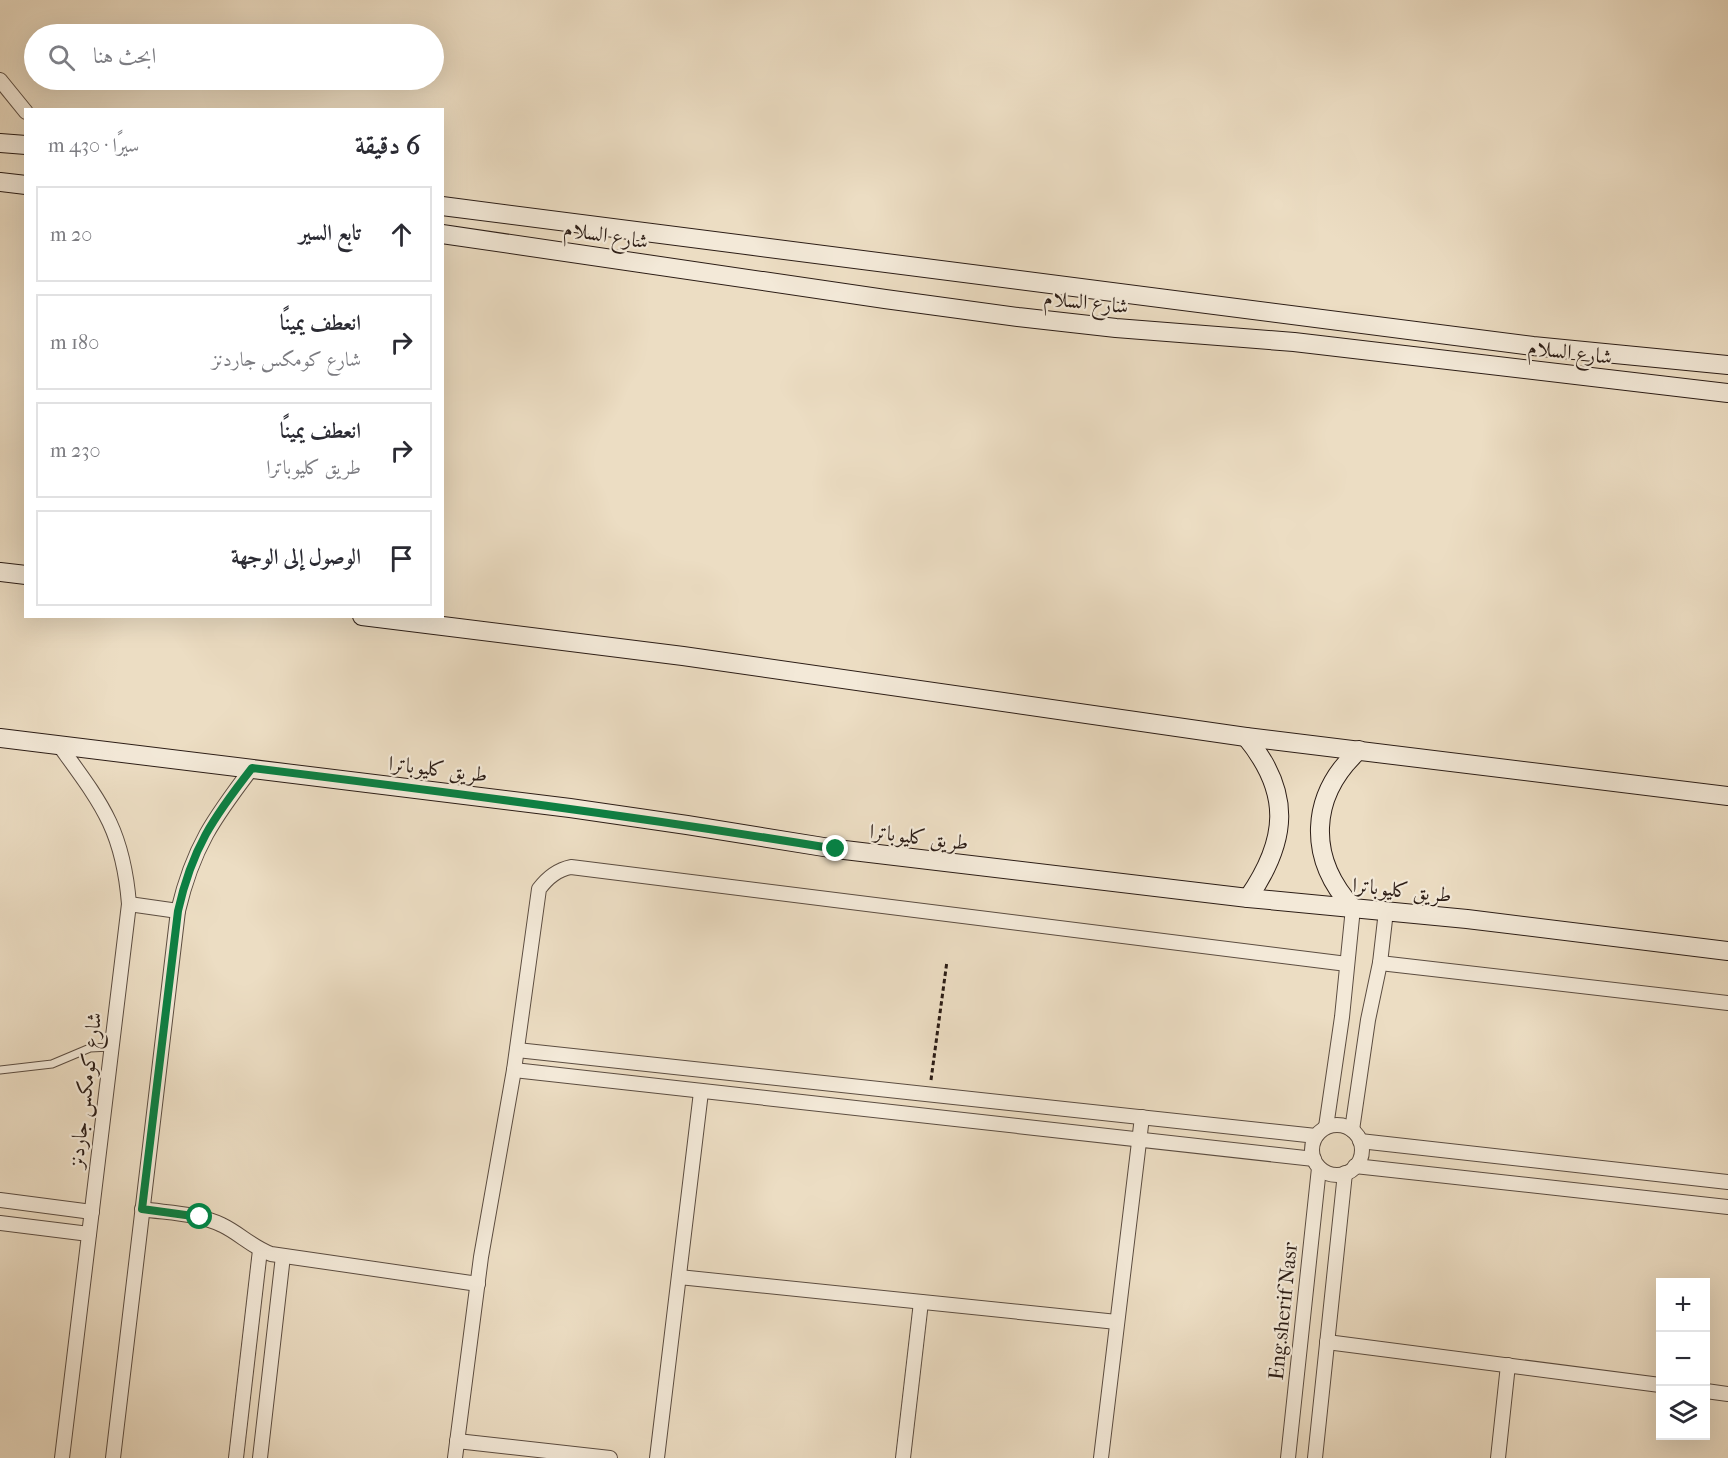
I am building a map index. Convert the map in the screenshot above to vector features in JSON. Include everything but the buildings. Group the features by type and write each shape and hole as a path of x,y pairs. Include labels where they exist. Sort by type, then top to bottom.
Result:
{"main road":[{"path":"0,142 24,145"},
{"path":"0,182 24,185"},
{"name":"شارع السلام","path":"444,206 1533,346 1728,365"},
{"path":"469,237 472,210"},
{"name":"شارع السلام","path":"444,234 885,300 1018,317 1116,328 1294,342 1728,393"},
{"path":"0,572 24,575"},
{"path":"379,618 682,656 1246,737 1728,796"},
{"path":"1246,737 1271,775 1280,806 1280,824 1276,841 1259,882 1248,898"},
{"name":"طريق كليوباترا","path":"0,738 570,808 836,849 1248,898 1386,911 1728,951"},
{"path":"1353,908 1334,885 1328,871 1323,857 1320,827 1325,798 1331,785 1359,750"}],"street":[{"path":"0,80 24,110"},
{"name":"شارع كومكس جاردنز","path":"59,745 91,787 115,831 127,879 129,904 62,1458"},
{"path":"113,1458 178,911 189,868 203,836 252,768"},
{"path":"455,1458 478,1284 514,1070 539,889 551,875 571,867 1347,964"},
{"path":"129,904 178,911"},
{"path":"1316,1163 1312,1150 1321,1132 1342,1017 1353,908"},
{"path":"1315,1458 1327,1342 1350,1170 1361,1151 1356,1135 1368,1020 1380,963 1386,911"},
{"path":"1380,963 1728,1003"},
{"path":"1342,1017 1368,1020"},
{"path":"517,1050 1142,1116 1321,1132 1339,1125 1356,1135 1728,1182"},
{"path":"677,1089 681,1068"},
{"path":"514,1070 1139,1139 1316,1163 1329,1173 1350,1170 1728,1207"},
{"path":"657,1458 701,1092"},
{"path":"1101,1458 1142,1116"},
{"name":"Eng.sherif Nasr","path":"1288,1458 1316,1163"},
{"path":"1613,1194 1616,1169"},
{"path":"0,1200 92,1212"},
{"path":"142,1209 212,1220 260,1250 283,1256 478,1284"},
{"path":"0,1223 89,1234"},
{"path":"236,1458 260,1250"},
{"path":"260,1458 283,1256"},
{"path":"679,1277 1117,1322"},
{"path":"903,1458 921,1302"},
{"path":"1327,1342 1656,1384"},
{"path":"1498,1458 1508,1365"},
{"path":"1710,1392 1728,1394"},
{"path":"458,1441 610,1458"}],"lane":[{"path":"0,1070 52,1064 90,1048 111,1047"}],"path":[{"path":"929,1094 947,961"}],"route":[{"path":"200,1217 142,1209 178,911 184,885 203,836 252,768 570,808 836,849"}]}
